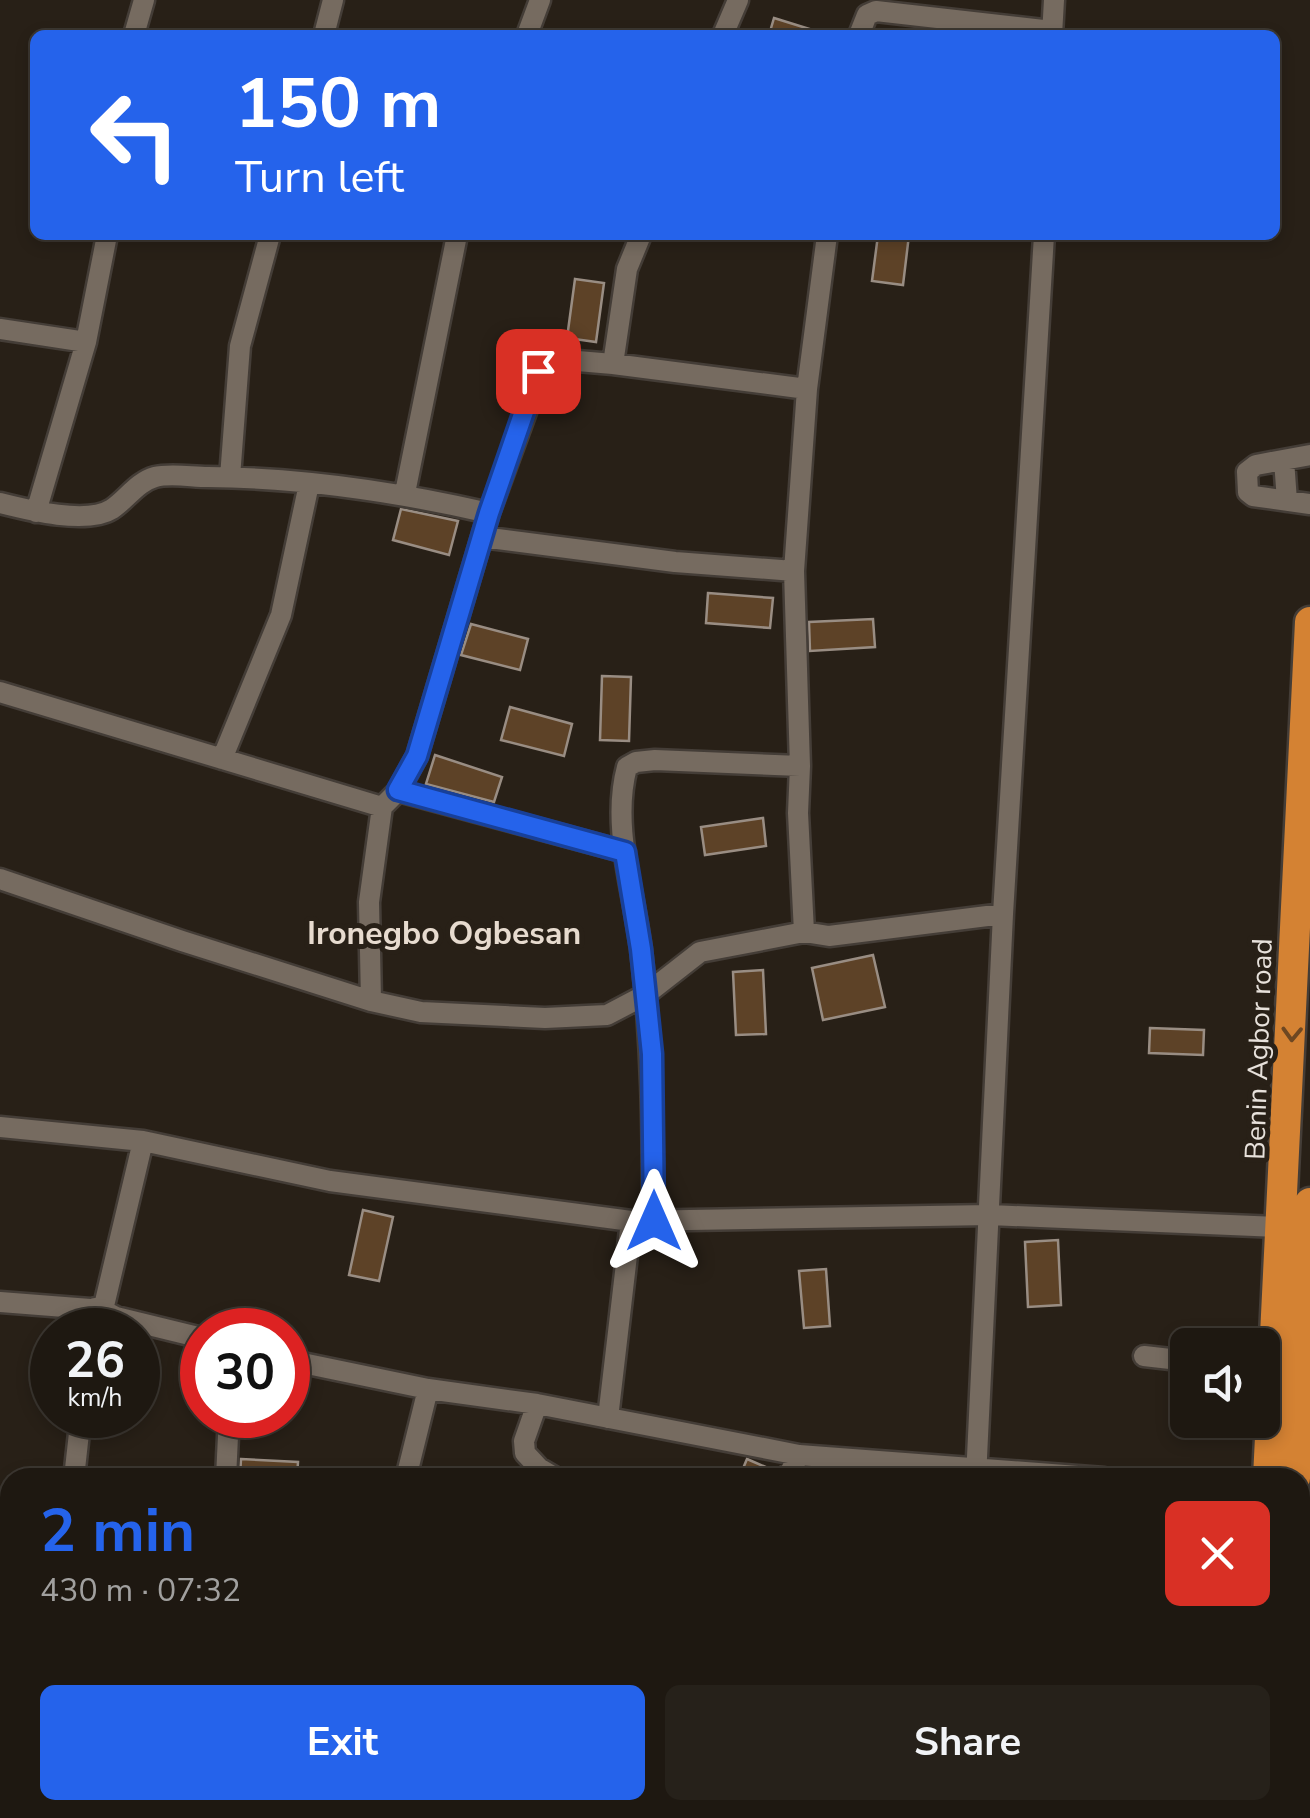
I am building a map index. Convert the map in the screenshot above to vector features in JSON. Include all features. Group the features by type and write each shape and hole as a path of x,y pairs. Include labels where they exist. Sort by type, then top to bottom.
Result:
{"highway":[{"name":"Benin Agbor road","path":"1272,1328 1286,1173 1310,622"},
{"path":"1295,1468 1310,1203"},
{"name":"Benin Agbor road","path":"1268,1438 1268,1468"}],"street":[{"path":"135,30 144,0"},
{"path":"325,30 334,0"},
{"path":"529,30 540,0"},
{"path":"726,30 738,0"},
{"path":"1052,30 1054,0"},
{"path":"862,30 867,15 876,11 1028,30"},
{"path":"36,512 86,342 106,240"},
{"path":"230,477 240,346 269,240"},
{"path":"405,493 456,240"},
{"path":"613,364 627,269 640,240"},
{"path":"804,932 794,571 808,389 825,240"},
{"path":"976,1468 1003,914 1044,240"},
{"path":"0,329 86,342"},
{"path":"371,1001 369,902 382,806 398,790 417,756 489,513 544,363 554,359 613,364 808,389"},
{"path":"1310,456 1250,467 1247,482 1248,492 1253,496 1310,504"},
{"path":"1284,460 1287,501"},
{"path":"0,504 36,512 98,516 156,476 230,477 405,493 489,513"},
{"path":"222,758 281,615 309,484"},
{"path":"482,537 675,562 794,571"},
{"path":"0,692 382,806"},
{"path":"654,1221 652,1054 641,949 625,852 622,783 626,767 636,762 800,766"},
{"path":"398,790 625,852"},
{"path":"0,879 371,1001 421,1012 545,1018 607,1015 645,995 700,952 804,932 829,936 1003,914"},
{"path":"0,1126 142,1142 330,1181 631,1221 990,1215 1280,1227"},
{"path":"99,1308 142,1142"},
{"path":"608,1418 631,1221"},
{"path":"0,1302 85,1308"},
{"path":"1144,1356 1170,1359"},
{"path":"310,1365 799,1455 927,1468"},
{"path":"408,1468 428,1389"},
{"path":"537,1404 524,1441 525,1453 541,1468"},
{"path":"75,1468 78,1438"},
{"path":"226,1468 227,1438"},
{"path":"793,1468 799,1455"}],"building":[{"path":"774,18 813,30 770,30"},
{"path":"877,240 908,240 903,285 872,281"},
{"path":"575,279 604,283 596,342 567,338"},
{"path":"401,509 458,521 449,555 393,540"},
{"path":"708,593 773,598 770,628 706,623"},
{"path":"873,619 875,647 810,651 809,622"},
{"path":"471,624 528,639 520,670 461,655"},
{"path":"602,676 631,677 629,741 600,740"},
{"path":"510,707 572,724 564,756 501,740"},
{"path":"435,755 502,777 494,802 426,784"},
{"path":"763,818 766,846 705,855 701,827"},
{"path":"873,955 885,1007 823,1020 812,968"},
{"path":"763,970 766,1034 736,1035 733,972"},
{"path":"1150,1028 1204,1030 1203,1055 1149,1053"},
{"path":"363,1210 393,1217 379,1281 349,1275"},
{"path":"1058,1240 1061,1305 1028,1307 1025,1242"},
{"path":"826,1269 830,1326 804,1328 799,1271"},
{"path":"241,1459 298,1462 298,1468 241,1468"},
{"path":"747,1459 768,1468 743,1468"}],"district":[{"name":"Ironegbo Ogbesan","path":"444,933"}],"route":[{"path":"538,371 489,513 417,756 398,790 625,852 641,949 652,1054 654,1221"}]}
